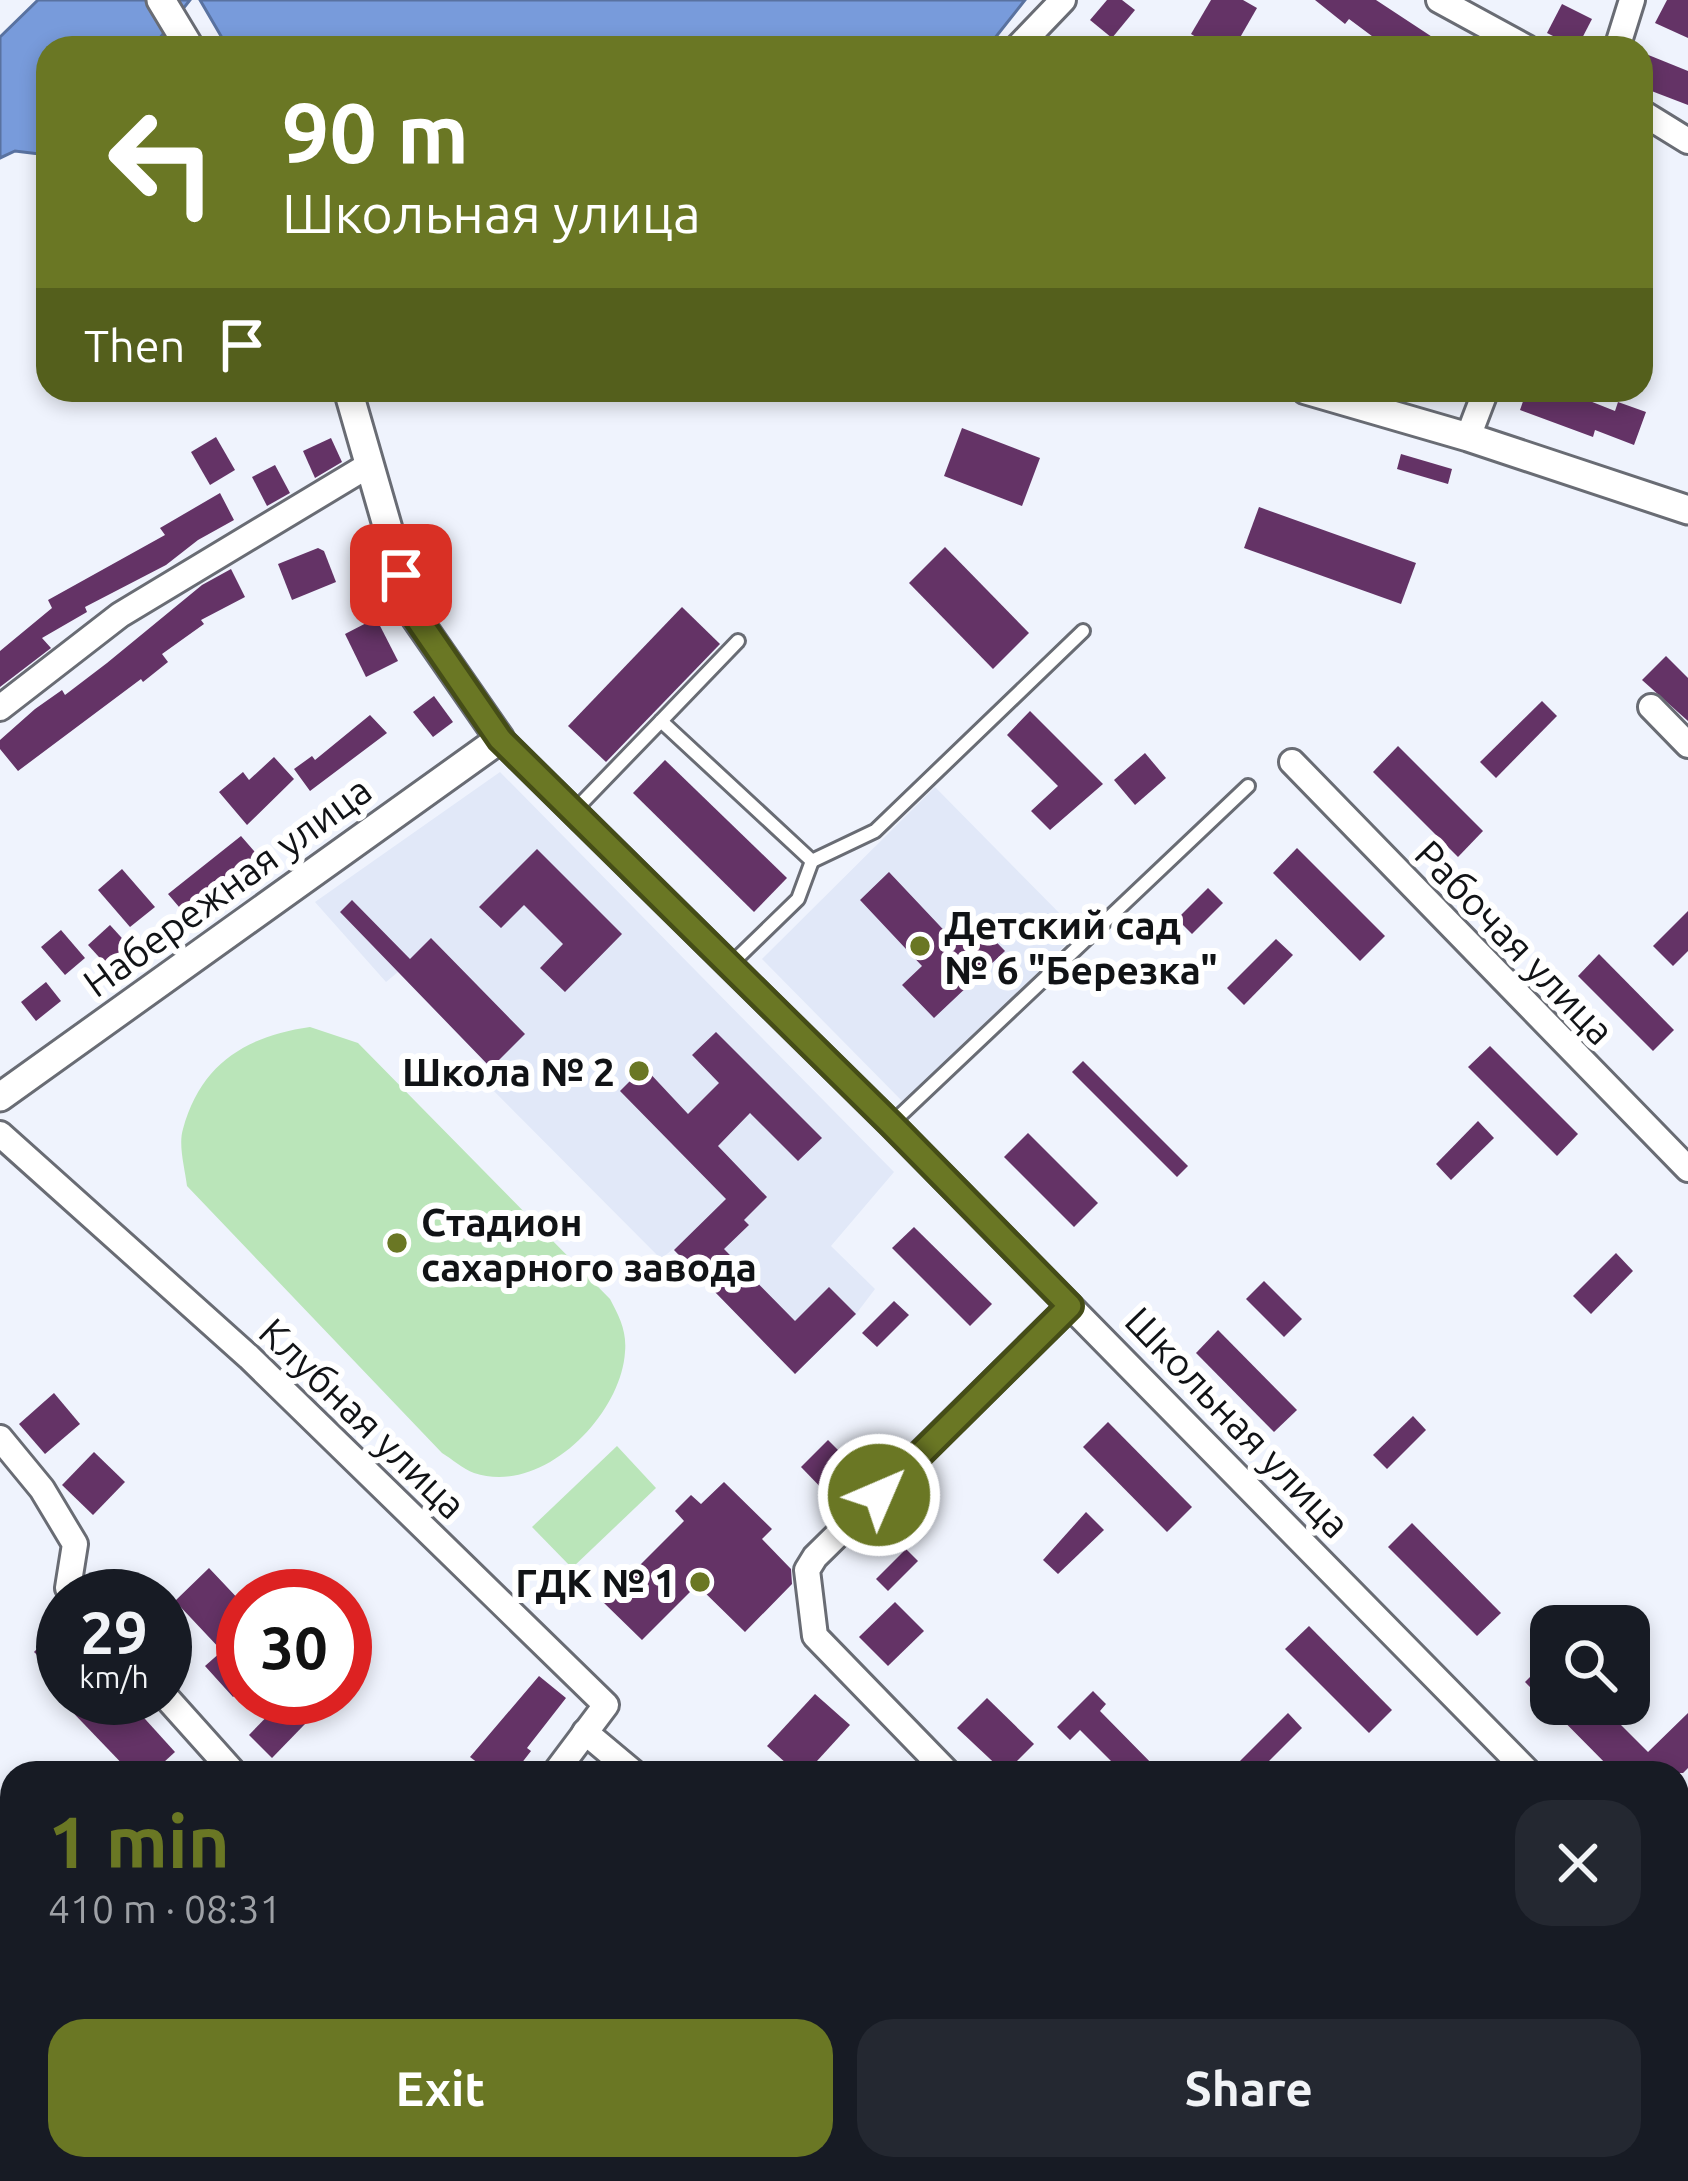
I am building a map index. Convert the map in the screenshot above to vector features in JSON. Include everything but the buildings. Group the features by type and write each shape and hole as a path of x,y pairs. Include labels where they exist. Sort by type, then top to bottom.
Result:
{"street":[{"path":"161,0 183,36"},
{"path":"1028,36 1063,0"},
{"path":"1439,0 1505,36"},
{"path":"1621,36 1632,0"},
{"path":"1653,119 1688,141"},
{"name":"Школьная улица","path":"351,402 412,611 500,739 891,1124 1516,1761"},
{"path":"1347,402 1688,509"},
{"path":"1468,437 1481,402"},
{"path":"0,708 120,615 369,465"},
{"path":"1651,706 1688,745"},
{"name":"Набережная улица","path":"0,1097 500,739"},
{"name":"Рабочая улица","path":"1292,762 1464,944 1688,1169"},
{"name":"Клубная улица","path":"0,1134 249,1357 606,1705 585,1732"},
{"path":"936,1761 815,1636 807,1570 1070,1306"},
{"path":"0,1438 65,1524 75,1544 71,1569"},
{"path":"191,1725 223,1761"},
{"path":"564,1761 585,1732 620,1761"}],"lane":[{"path":"730,965 798,898 812,861 874,831 1083,631"},
{"path":"574,812 738,640"},
{"path":"661,721 812,861"},
{"path":"891,1124 1248,786"}],"shaded area":[{"name":"Школа № 2","path":"500,772 894,1172 831,1246 875,1289 795,1374 673,1249 661,1259 478,1075 490,1067 398,972 386,982 315,902"},
{"name":"Детский сад № 6 \"Березка\"","path":"935,787 1078,932 905,1104 762,959"}],"green space":[{"name":"Стадион сахарного завода","path":"310,1027 358,1043 610,1299 625,1337 620,1377 593,1424 551,1462 500,1477 474,1473 442,1453 187,1186 182,1135 191,1106 214,1070 266,1037"},
{"path":"617,1446 656,1488 572,1568 532,1527"}],"water":[{"path":"38,0 190,0 162,36 36,36 36,154 15,151 0,158 0,37"},
{"path":"200,0 1025,0 996,36 221,36"}],"place":[{"name":"Детский сад № 6 \"Березка\"","path":"920,946"},
{"name":"Школа № 2","path":"639,1071"},
{"name":"Стадион сахарного завода","path":"397,1243"},
{"name":"ГДК № 1","path":"700,1582"}],"route":[{"path":"401,575 412,611 500,739 1070,1306 879,1495"}]}
